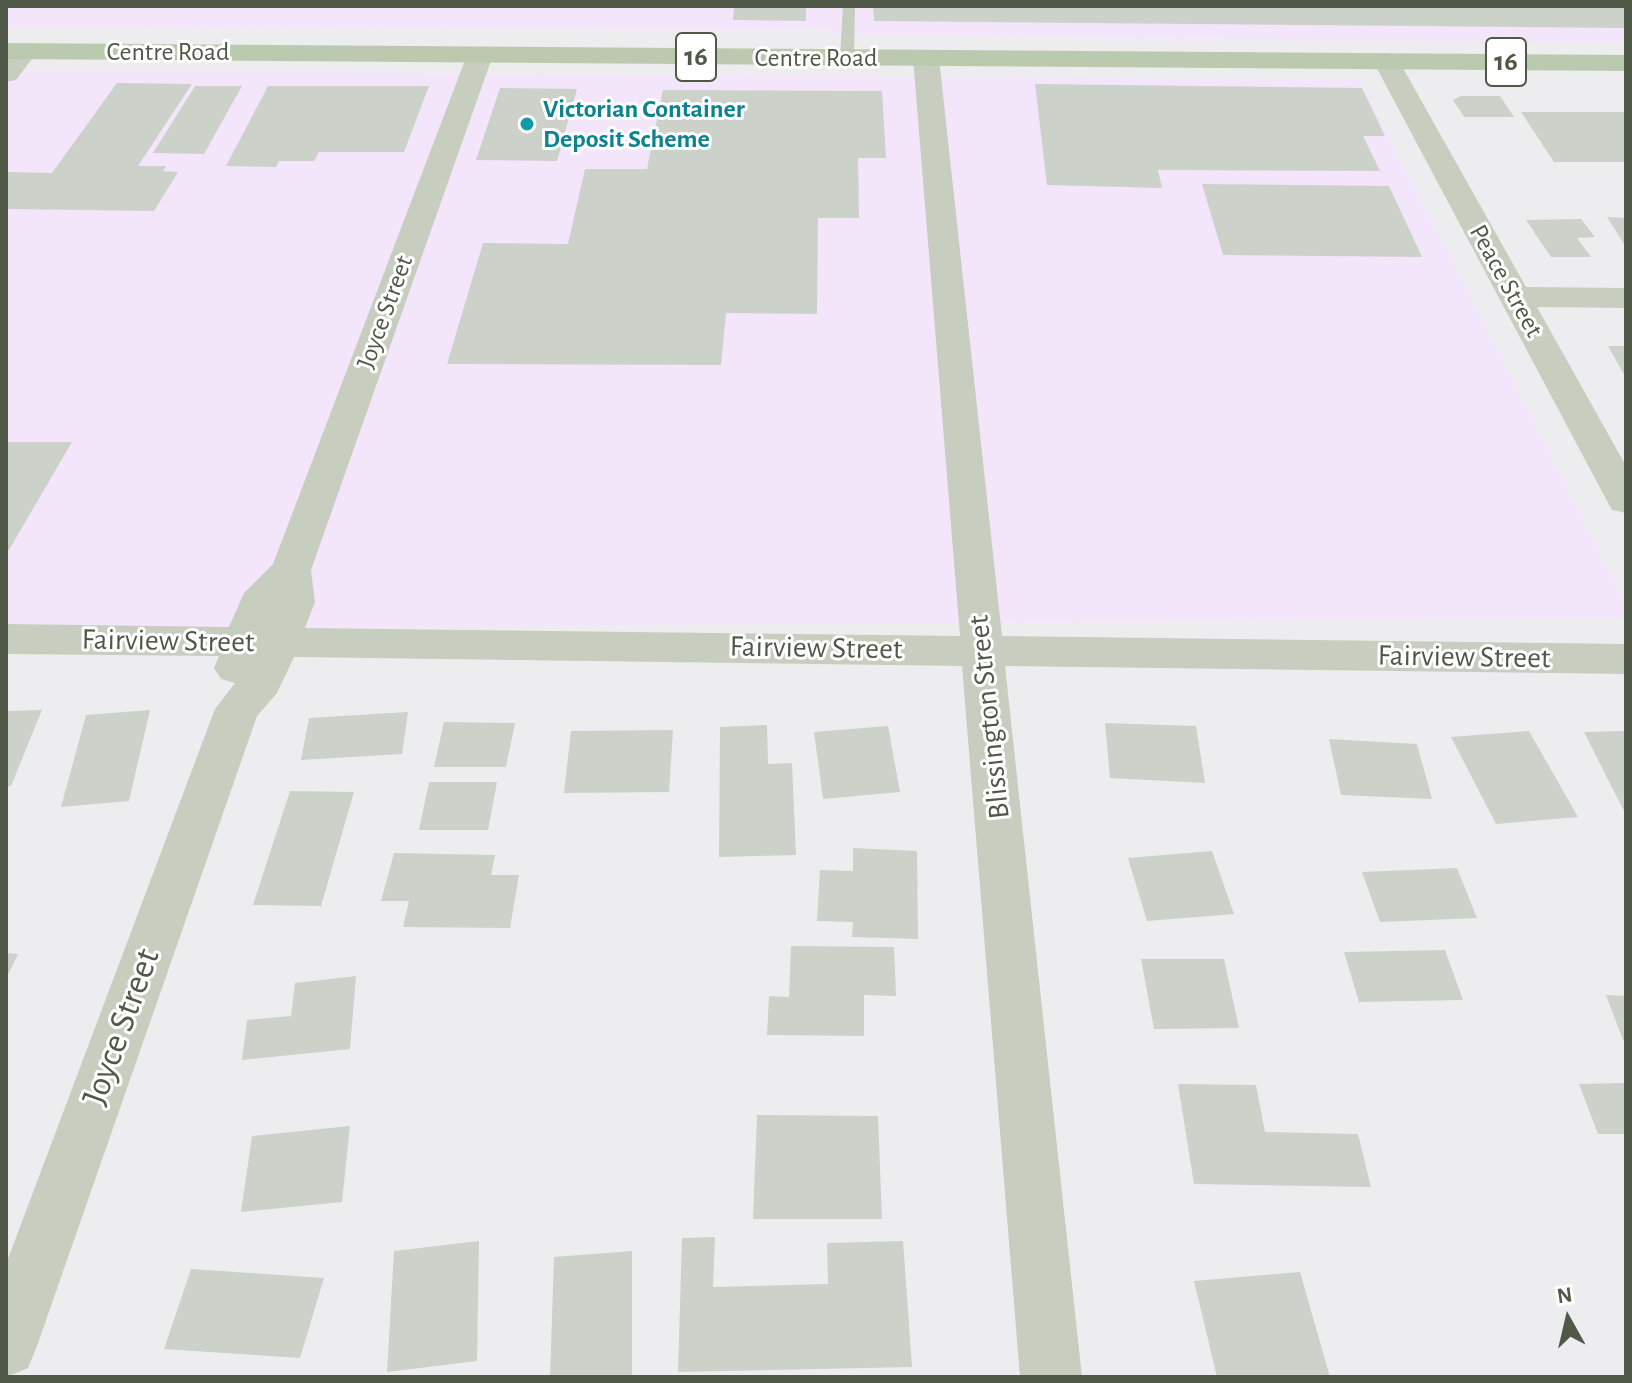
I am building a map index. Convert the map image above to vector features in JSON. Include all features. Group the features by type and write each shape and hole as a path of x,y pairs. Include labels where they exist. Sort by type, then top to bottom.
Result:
{"main road":[{"name":"Centre Road","path":"15,51 1626,63"}],"street":[{"path":"6,74 15,51"},
{"name":"Joyce Street","path":"6,1346 237,709 262,682 262,643 294,602 291,570 480,55"},
{"name":"Blissington Street","path":"926,58 1051,1377"},
{"name":"Peace Street","path":"1386,61 1626,501"},
{"path":"1514,297 1626,298"},
{"name":"Fairview Street","path":"6,639 1626,659"}],"lane":[{"path":"847,58 849,6"}],"shaded area":[{"path":"6,6 1626,6 1626,43 833,35 832,30 6,28"},
{"path":"6,70 1360,80 1626,603 1626,618 6,630"}],"building":[{"path":"734,6 806,6 806,21 733,20"},
{"path":"873,6 1626,6 1626,28 874,21"},
{"path":"117,83 192,84 138,166 166,166 163,171 178,172 154,211 6,209 6,172 52,173"},
{"path":"1035,84 1362,88 1385,136 1363,136 1380,171 1158,170 1162,188 1047,185"},
{"path":"195,86 242,86 204,154 153,153"},
{"path":"268,86 429,86 404,152 319,152 314,161 279,161 276,167 226,166"},
{"name":"Victorian Container Deposit Scheme","path":"500,88 577,89 557,161 476,160"},
{"path":"663,90 882,91 886,158 858,158 859,218 818,218 817,314 726,313 721,365 447,364 483,243 568,244 585,169 647,169"},
{"path":"1461,96 1500,96 1514,117 1464,117 1453,100"},
{"path":"1521,112 1626,112 1626,162 1554,162"},
{"path":"1202,184 1389,186 1422,257 1223,255"},
{"path":"1607,217 1626,218 1626,247"},
{"path":"1581,219 1595,237 1577,238 1591,257 1551,257 1526,220"},
{"path":"1608,346 1626,346 1626,378"},
{"path":"6,442 72,442 6,555"},
{"path":"42,710 11,786 6,787 6,711"},
{"path":"150,710 129,801 61,807 86,715"},
{"path":"408,712 402,754 301,760 309,718"},
{"path":"444,722 515,723 506,767 434,767"},
{"path":"1105,723 1196,726 1205,783 1110,778"},
{"path":"767,725 768,764 792,763 796,855 719,857 720,727"},
{"path":"888,726 900,792 823,799 814,732"},
{"path":"673,730 669,792 564,793 571,731"},
{"path":"1529,731 1578,817 1496,824 1451,737"},
{"path":"1626,731 1626,815 1584,732"},
{"path":"1329,739 1417,744 1432,799 1341,795"},
{"path":"429,782 497,782 488,830 419,830"},
{"path":"290,791 354,792 321,906 253,905"},
{"path":"853,848 917,851 918,939 852,937 853,922 817,921 820,870 853,871"},
{"path":"1212,851 1234,914 1147,921 1128,858"},
{"path":"394,853 495,855 491,875 519,875 510,928 403,927 409,901 381,901"},
{"path":"1457,868 1477,918 1380,922 1362,872"},
{"path":"791,946 894,947 896,996 864,995 864,1036 767,1035 769,996 789,997"},
{"path":"1445,950 1463,1000 1359,1002 1344,952"},
{"path":"6,953 18,954 6,979"},
{"path":"1141,959 1224,959 1239,1028 1154,1029"},
{"path":"356,976 350,1049 242,1060 247,1020 291,1016 295,983"},
{"path":"1606,995 1626,996 1626,1040 1623,1040"},
{"path":"1626,1083 1626,1134 1598,1134 1579,1084"},
{"path":"1178,1084 1256,1085 1265,1132 1358,1134 1371,1187 1194,1184"},
{"path":"757,1115 878,1116 882,1219 753,1219"},
{"path":"350,1126 342,1202 241,1212 252,1136"},
{"path":"715,1237 713,1287 828,1284 827,1243 903,1241 912,1367 678,1372 682,1238"},
{"path":"479,1241 477,1361 387,1372 394,1251"},
{"path":"632,1251 632,1377 550,1377 554,1257"},
{"path":"191,1269 324,1278 300,1358 164,1349"},
{"path":"1300,1272 1330,1377 1217,1377 1194,1281"}],"place":[{"name":"Victorian Container Deposit Scheme","path":"527,124"}]}
